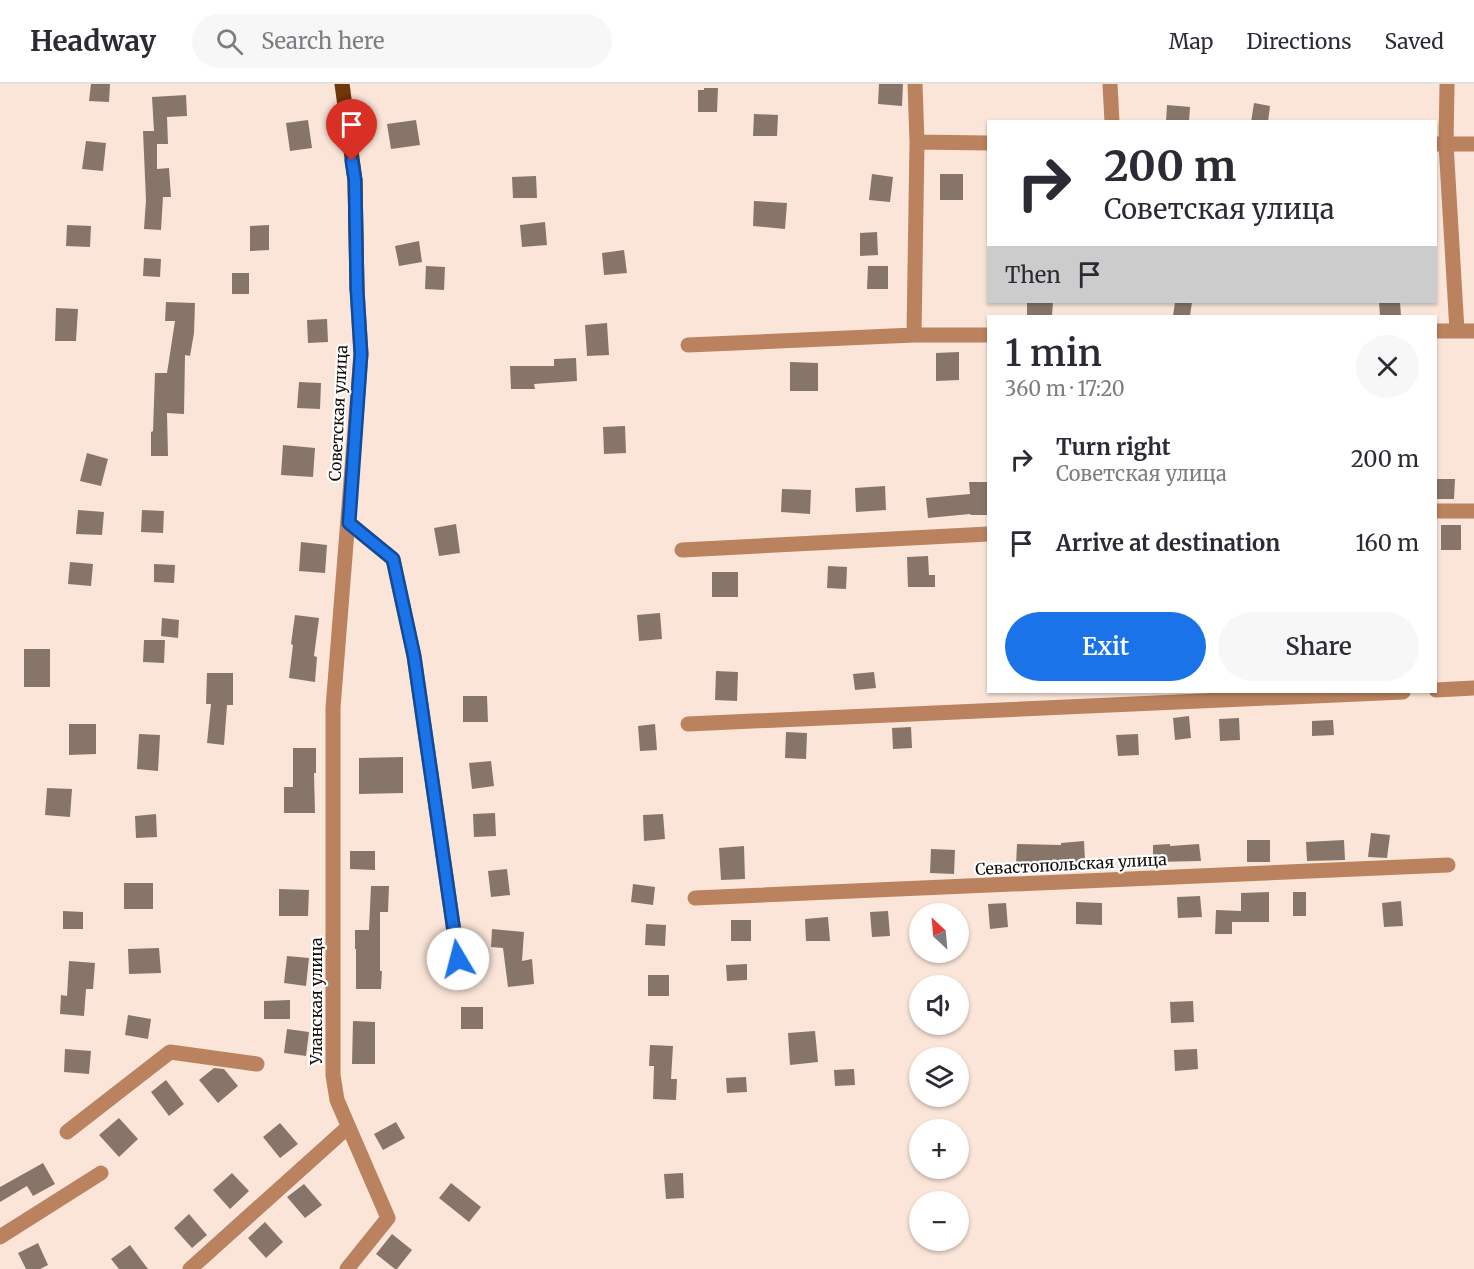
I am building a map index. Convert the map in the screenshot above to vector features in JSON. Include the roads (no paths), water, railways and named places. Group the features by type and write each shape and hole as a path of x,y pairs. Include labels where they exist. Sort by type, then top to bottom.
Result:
{"main road":[{"name":"Советская улица","path":"342,84 355,180 357,289"}],"street":[{"path":"914,335 917,142 915,84"},
{"path":"1110,84 1112,120"},
{"path":"1448,84 1441,144 1457,331"},
{"path":"917,142 987,142"},
{"path":"1441,144 1474,144"},
{"name":"Советская улица","path":"333,708 361,354 357,289"},
{"path":"1437,331 1474,331"},
{"path":"688,345 987,334"},
{"path":"1437,511 1474,511"},
{"path":"349,523 393,559 414,656 458,959"},
{"path":"682,550 987,534"},
{"path":"1437,690 1474,688"},
{"path":"688,724 1381,693"},
{"name":"Уланская улица","path":"333,708 333,1076 337,1100 388,1218 347,1269"},
{"name":"Севастопольская улица","path":"695,898 1448,865"},
{"path":"67,1132 170,1052 257,1064"},
{"path":"190,1269 348,1127"},
{"path":"0,1237 101,1173"}]}
